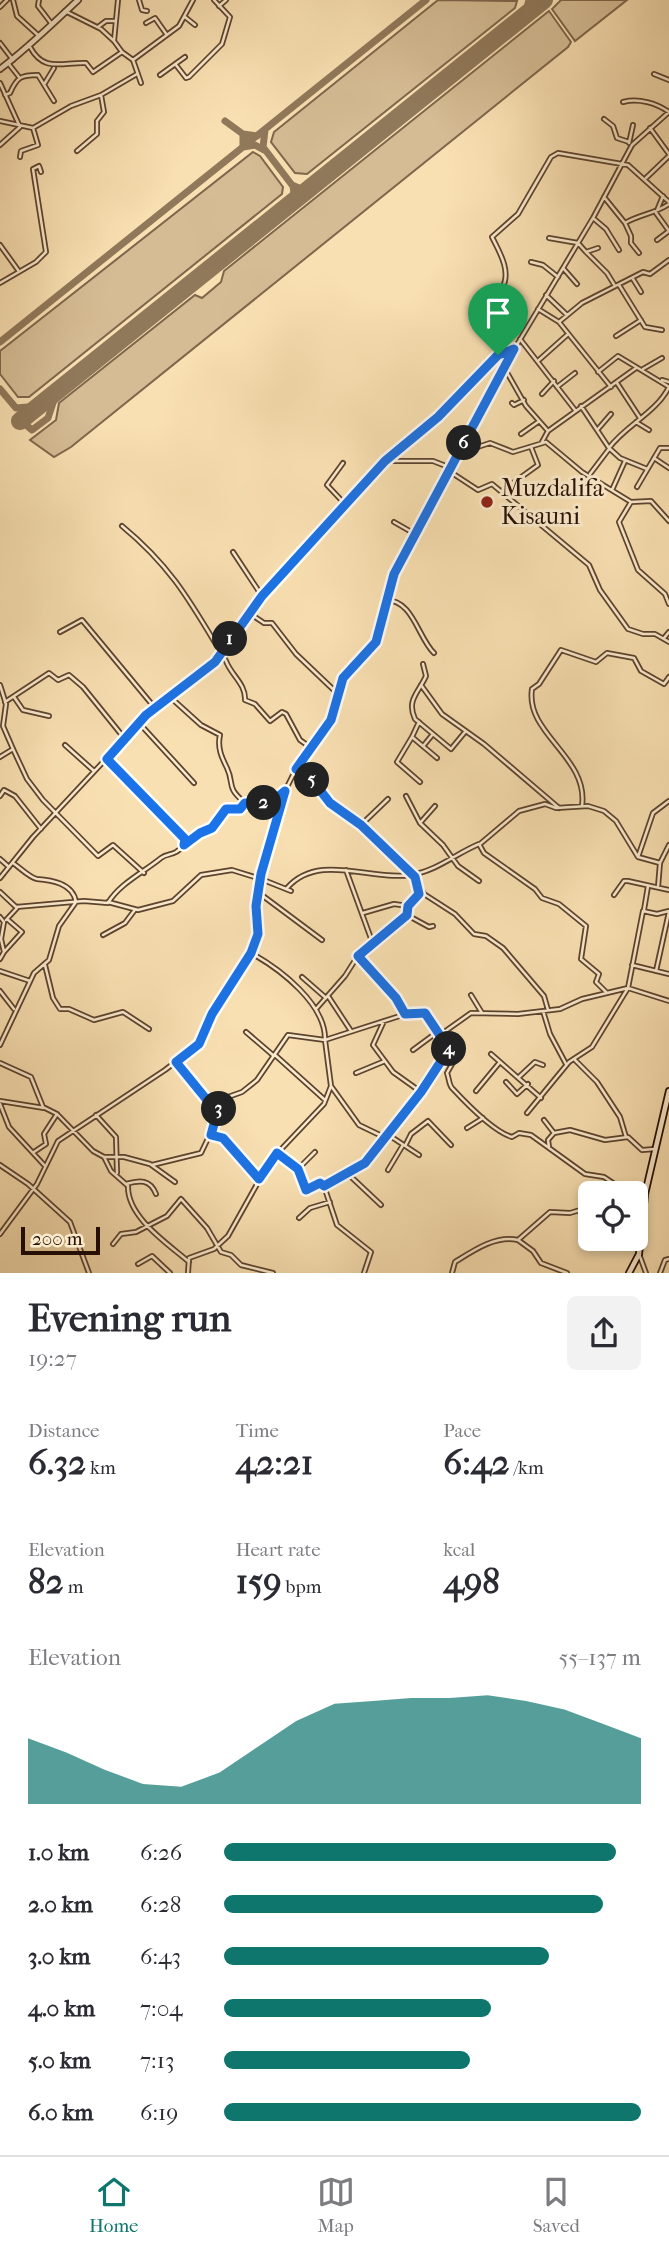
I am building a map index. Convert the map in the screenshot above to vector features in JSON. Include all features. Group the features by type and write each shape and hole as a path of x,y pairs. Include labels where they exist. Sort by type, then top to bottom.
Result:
{"main road":[{"path":"0,69 30,47 51,23 78,0"},
{"path":"648,1181 669,1091"},
{"path":"629,1273 639,1251"}],"street":[{"path":"0,7 7,0"},
{"path":"13,0 17,16 39,36"},
{"path":"114,41 118,0"},
{"path":"139,0 143,11 147,11"},
{"path":"133,60 167,35 185,17 193,0"},
{"path":"176,65 186,78 189,77 222,44 230,17 214,0"},
{"path":"219,6 226,0"},
{"path":"40,1 51,23"},
{"path":"65,11 98,27 114,41 122,52 133,60 141,83"},
{"path":"185,17 195,25"},
{"path":"146,23 155,18 167,35"},
{"path":"98,27 106,20 116,21"},
{"path":"0,43 19,78"},
{"path":"30,47 50,72"},
{"path":"42,62 56,66 86,63 93,72 122,52"},
{"path":"160,75 185,57"},
{"path":"45,83 56,66"},
{"path":"0,121 33,128 137,74"},
{"path":"654,74 669,80"},
{"path":"19,78 38,75 54,101"},
{"path":"5,95 10,93 19,78"},
{"path":"0,83 20,127"},
{"path":"77,151 97,134 97,121 104,112 101,95"},
{"path":"623,102 635,100 657,105 669,112 630,144"},
{"path":"604,119 613,126 617,138 630,144"},
{"path":"0,1234 33,1189 53,1147 199,1044 212,1014 251,953 258,934 256,906 261,879 285,791 310,747 331,720 343,678 376,642 385,600 415,534 505,369 513,349 593,218 622,164 630,144 633,125"},
{"path":"0,145 20,127"},
{"path":"20,157 21,151 38,145 33,128"},
{"path":"646,178 669,155 650,128"},
{"path":"664,147 669,144"},
{"path":"513,349 499,330 499,320 492,308 495,293 503,283 505,269 492,237 518,214 554,155 628,165 646,178 669,203 656,213 646,212 625,223"},
{"path":"0,283 46,251 33,169 39,166 41,172"},
{"path":"656,213 663,196"},
{"path":"604,197 625,223 631,243 639,253"},
{"path":"656,213 669,231 656,240"},
{"path":"593,218 606,229 619,250"},
{"path":"549,238 578,243 607,273 645,327 662,330"},
{"path":"0,245 19,272"},
{"path":"586,251 598,248"},
{"path":"559,323 567,315 617,286 643,272 652,274 669,261"},
{"path":"531,262 547,267 558,277"},
{"path":"563,268 578,284"},
{"path":"633,279 640,292"},
{"path":"546,295 567,315"},
{"path":"538,309 559,323 611,387"},
{"path":"616,336 640,320"},
{"path":"538,360 568,334"},
{"path":"520,339 575,410"},
{"path":"0,878 41,829 139,723 215,662 262,596 385,461 438,417 492,360 513,349"},
{"path":"589,475 609,449 664,398 669,387 643,369 636,368 616,356 598,372"},
{"path":"643,369 662,358"},
{"path":"459,453 490,443 513,452 542,442 548,431 636,368"},
{"path":"505,369 538,422 548,431"},
{"path":"557,387 575,373"},
{"path":"659,379 669,382"},
{"path":"542,394 554,381"},
{"path":"617,383 640,418"},
{"path":"512,402 514,405 524,400"},
{"path":"581,406 609,449 625,460 647,469"},
{"path":"598,429 611,414"},
{"path":"521,434 538,422"},
{"path":"636,422 649,430"},
{"path":"542,442 550,444 589,475 631,502 651,500 669,521"},
{"path":"501,492 538,465 531,447"},
{"path":"636,487 661,447 669,448"},
{"path":"654,458 669,468"},
{"path":"612,490 625,460"},
{"path":"385,461 433,461 478,490 490,484 589,565 600,590 628,629 664,638 669,642"},
{"path":"343,463 327,485 345,504"},
{"path":"631,502 619,522 638,570 665,594 669,604"},
{"path":"394,522 415,534"},
{"path":"122,526 170,570 245,693 245,700 252,703 270,721 282,712 286,714 300,740 310,747"},
{"path":"233,552 262,596"},
{"path":"385,600 399,605 416,621 434,653"},
{"path":"249,613 264,623 272,623 310,668 338,694"},
{"path":"60,632 82,620 155,708"},
{"path":"664,638 669,632"},
{"path":"582,806 578,772 553,741 535,712 531,703 532,689 544,679 561,650 596,662 607,653 635,658 646,675 664,684 669,677"},
{"path":"423,664 426,676 415,691 411,706 419,722 451,749 466,732"},
{"path":"5,702 50,673 58,680 71,675 125,739"},
{"path":"0,685 7,717 1,725 27,779 55,814 98,856 113,845 144,873"},
{"path":"421,685 442,714 559,808"},
{"path":"14,697 23,710 49,716"},
{"path":"169,697 201,725 220,735 221,757 227,766 229,785 245,803 259,804 274,800 285,791"},
{"path":"419,722 397,764 421,782"},
{"path":"139,723 194,783"},
{"path":"424,746 433,734"},
{"path":"412,737 437,758"},
{"path":"65,745 95,773"},
{"path":"0,757 13,749"},
{"path":"107,759 185,839 184,845"},
{"path":"296,769 322,789 330,803 361,825 413,875 419,888 455,914 474,934 486,936 503,948 544,996 548,1010"},
{"path":"0,796 4,790 15,796 41,829"},
{"path":"406,796 419,823 443,845 452,860 479,881"},
{"path":"361,825 388,799"},
{"path":"638,857 653,813 669,801"},
{"path":"108,902 121,887 200,833 212,828 222,812 240,809 245,803"},
{"path":"286,888 304,874 346,870 395,877 413,875 452,860 479,844 519,811 545,803 559,808 582,806 604,810 627,836 638,857 660,863"},
{"path":"419,823 435,806"},
{"path":"479,844 484,853 535,889 542,898 559,904 586,926 581,959 599,974 596,982 606,992"},
{"path":"658,887 660,863 669,845"},
{"path":"0,859 9,867"},
{"path":"13,863 34,878 45,877 67,887 76,902"},
{"path":"4,951 1,939 6,920 18,907 108,902 134,911 170,902 201,875 232,870 291,891"},
{"path":"346,870 373,944"},
{"path":"614,895 624,881 669,890"},
{"path":"527,1113 567,1065 592,1047 628,988 648,886"},
{"path":"316,1009 358,956 407,915 408,906 418,897 419,888"},
{"path":"0,892 18,907"},
{"path":"259,893 322,940"},
{"path":"76,902 59,926 45,965 52,998 60,1009 69,1009 94,1020 122,1012 149,1029"},
{"path":"362,913 394,904 408,906"},
{"path":"103,936 125,923 134,911"},
{"path":"643,911 657,914 669,911 656,971"},
{"path":"407,915 429,928 433,926"},
{"path":"0,917 22,932 0,959"},
{"path":"251,953 290,979 316,1009 326,1033 331,1086 359,1125 386,1136 419,1155"},
{"path":"358,956 396,998 405,1014"},
{"path":"0,1045 14,1010 27,993 34,973 45,965"},
{"path":"632,965 669,974"},
{"path":"1,970 30,981"},
{"path":"302,977 328,997 351,1032"},
{"path":"413,1050 471,1013 543,1011 628,988 669,1001"},
{"path":"0,991 14,1010"},
{"path":"471,995 483,1013"},
{"path":"543,1011 550,1034 567,1065"},
{"path":"152,1165 200,1154 230,1096 245,1091 288,1035 325,1040 405,1014 425,1013 455,1059 447,1073 450,1086 483,1118 505,1135 531,1135 585,1174 604,1177 610,1181"},
{"path":"384,1021 372,1044 396,1074 421,1092"},
{"path":"246,1032 325,1100"},
{"path":"324,1186 365,1163 421,1092 449,1049"},
{"path":"491,1054 541,1097"},
{"path":"575,1059 597,1082 620,1117 626,1137 642,1150 654,1149"},
{"path":"356,1073 385,1061"},
{"path":"176,1062 207,1100 223,1110"},
{"path":"476,1091 500,1062"},
{"path":"519,1077 535,1062 542,1065"},
{"path":"0,1063 31,1077 44,1108"},
{"path":"506,1082 517,1094 528,1084"},
{"path":"188,1273 189,1258 217,1245 228,1236 259,1179 277,1153 325,1100 331,1086"},
{"path":"45,1166 9,1127 0,1102 44,1108 57,1114 89,1148 104,1157 126,1184 130,1204 149,1226 189,1262"},
{"path":"34,1152 46,1144 44,1134 57,1114"},
{"path":"96,1115 116,1138 117,1175"},
{"path":"467,1128 483,1118"},
{"path":"544,1119 554,1133"},
{"path":"388,1170 411,1133 428,1121 451,1145"},
{"path":"549,1147 548,1140 554,1133 570,1130 605,1140 626,1137"},
{"path":"211,1135 223,1138 259,1179"},
{"path":"298,1169 315,1152"},
{"path":"277,1153 298,1169 306,1190 320,1183 324,1186 337,1225 371,1252 364,1273"},
{"path":"104,1157 118,1157 152,1165 175,1182"},
{"path":"0,1165 33,1189 70,1222 89,1273"},
{"path":"347,1173 381,1205"},
{"path":"126,1184 136,1181 148,1183 156,1194"},
{"path":"113,1244 121,1234 149,1226 167,1216 181,1199 207,1228 221,1252 231,1255 239,1265 273,1273"},
{"path":"299,1218 310,1208 330,1202"},
{"path":"518,1240 550,1212 578,1211"},
{"path":"452,1273 455,1262 477,1249 507,1238 518,1240 545,1266 567,1273"},
{"path":"639,1254 647,1272"},
{"path":"138,1264 152,1256 170,1273"},
{"path":"660,1273 668,1257"}],"shaded area":[{"path":"438,0 517,1 515,8 307,174 295,173 271,142 274,132"},
{"path":"561,0 627,0 575,41 552,9"},
{"path":"549,11 571,42 568,47 71,447 54,457 30,440 56,420 59,403 195,295 202,298 221,282 224,271"},
{"path":"253,152 260,156 283,187 282,194 29,397 18,397 0,374 0,351"}],"taxiway":[{"path":"0,342 426,0"},
{"path":"525,15 529,0"},
{"path":"535,0 540,0"},
{"path":"225,121 247,137"},
{"path":"265,130 263,147 292,185 301,189 314,185"},
{"path":"257,136 243,134 243,147 255,145 264,150"},
{"path":"290,203 294,193 293,186"},
{"path":"0,389 16,408 28,407"},
{"path":"42,403 28,407 23,415 26,425 32,430 48,418 57,391"}],"runway":[{"path":"20,421 544,0"}],"place":[{"name":"Muzdalifa Kisauni","path":"487,502"}],"route":[{"path":"514,349 394,574 376,642 343,678 331,720 323,734 300,759 296,769 309,776 322,789 330,803 361,825 417,879 419,894 413,904 408,906 407,915 358,956 379,983 396,998 405,1014 425,1013 431,1026 449,1049 421,1092 365,1163 324,1186 320,1183 306,1190 298,1169 277,1153 259,1179 223,1138 211,1135 223,1110 207,1100 176,1062 199,1044 217,1005 251,953 258,934 256,906 261,874 285,791 268,802 245,803 240,809 226,809 212,828 184,845 185,839 107,759 146,715 215,662 262,596 334,516 385,461 407,440 438,417 498,355 514,349"}]}
